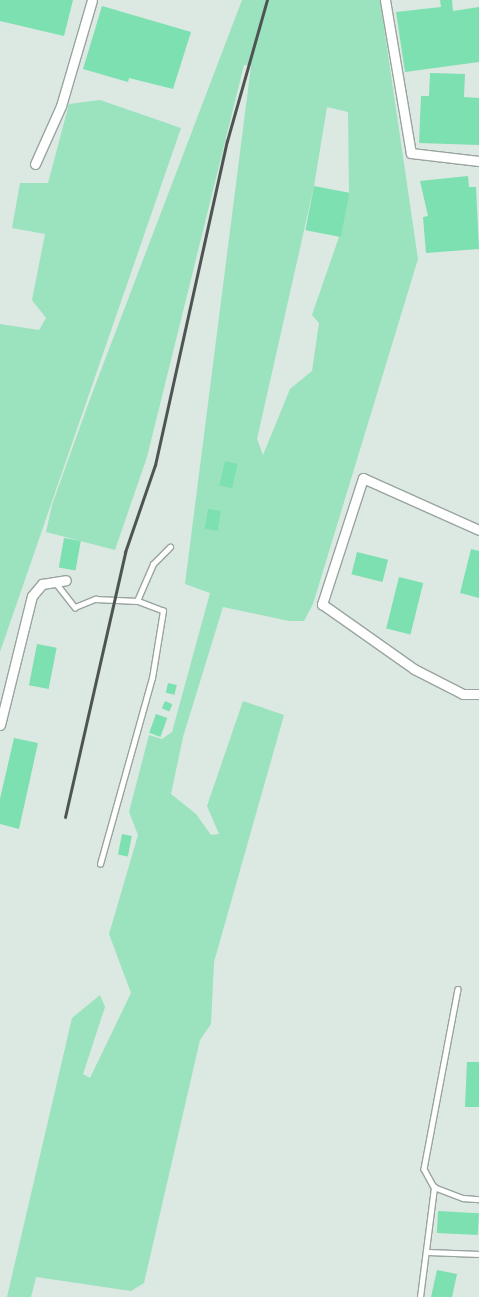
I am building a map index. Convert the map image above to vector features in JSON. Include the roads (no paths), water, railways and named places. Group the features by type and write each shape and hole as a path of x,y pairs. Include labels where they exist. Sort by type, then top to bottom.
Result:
{"street":[{"path":"35,164 61,106 92,0"},
{"path":"385,0 411,153 479,161"},
{"path":"479,530 363,478 322,604 414,669 463,694 479,694"},
{"path":"0,725 32,596 42,584 54,580 66,580"}],"lane":[{"path":"137,601 152,564 170,547"},
{"path":"54,580 75,607 95,599 137,601 163,611 152,678 100,864"},
{"path":"420,1297 428,1252 434,1187 424,1169 458,989"},
{"path":"434,1187 463,1198 479,1199"},
{"path":"428,1252 479,1254"}],"railway":[{"path":"65,817 125,552 155,465 227,141 267,0"}]}
